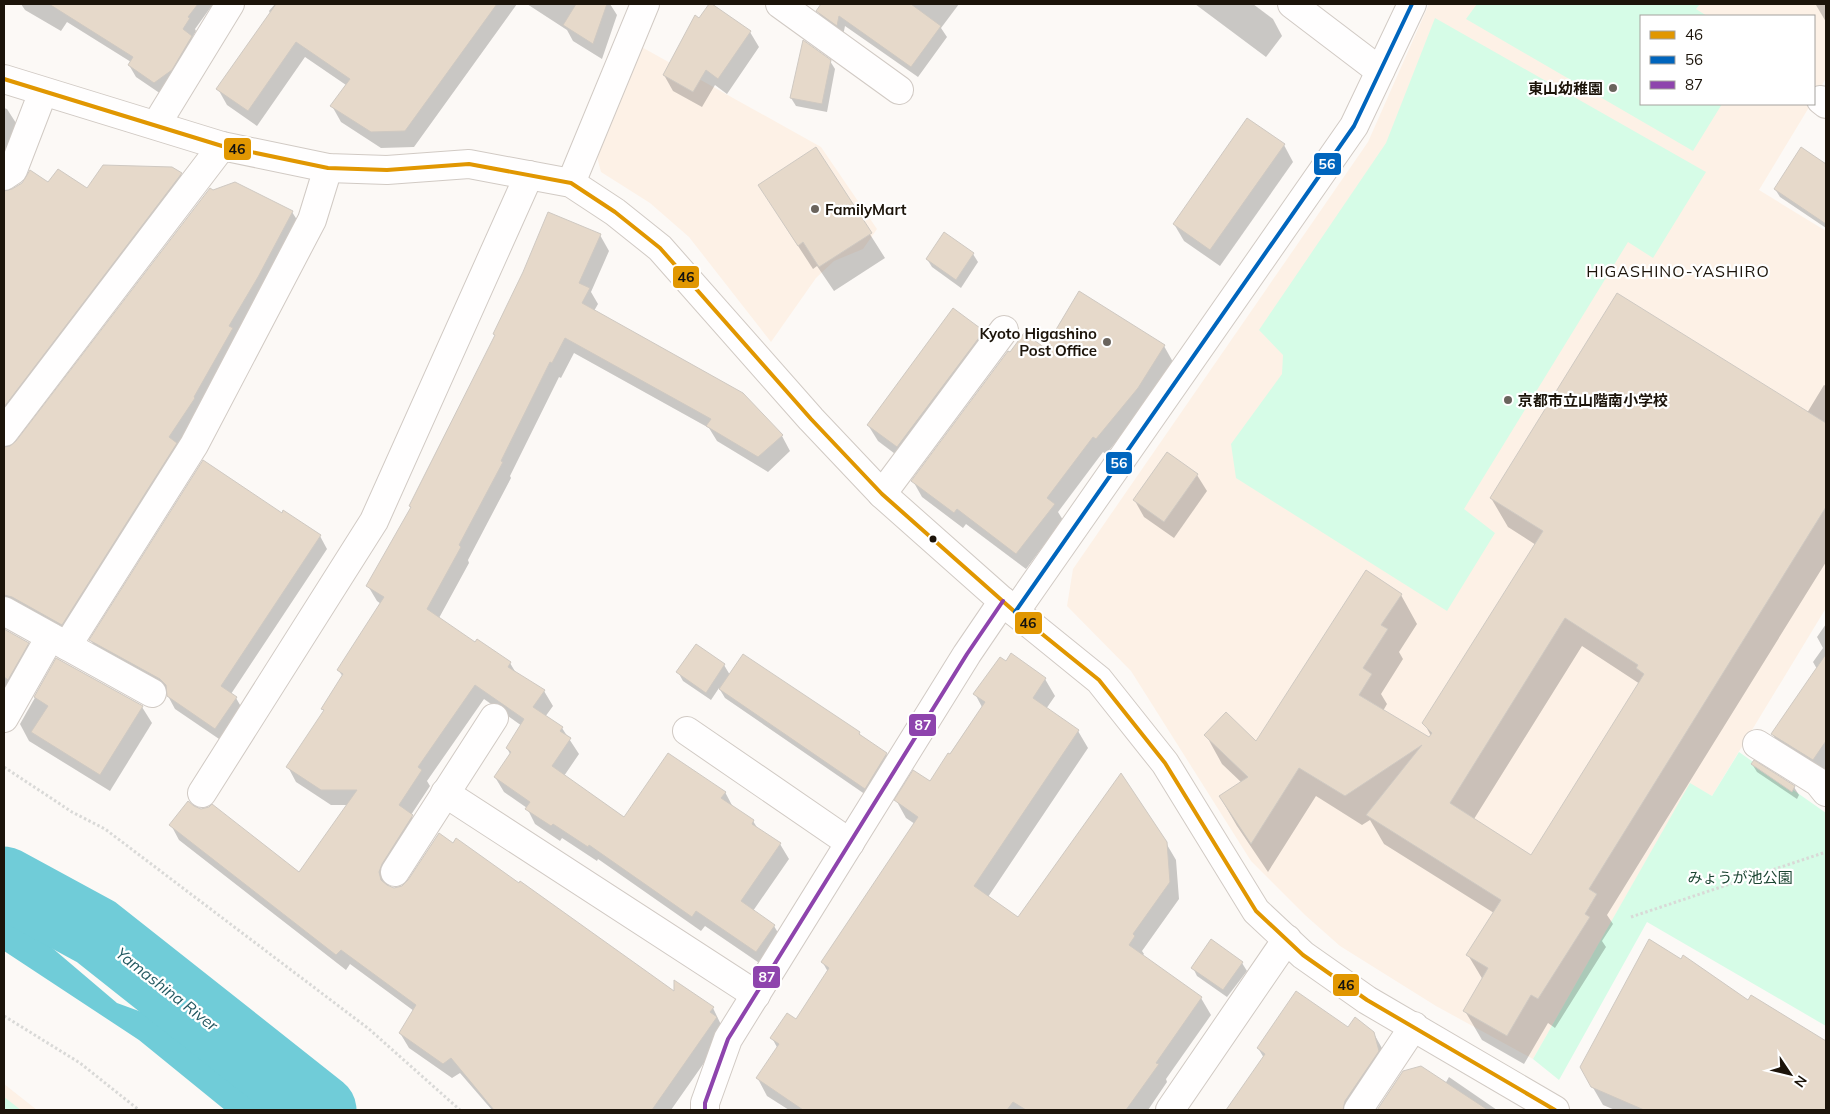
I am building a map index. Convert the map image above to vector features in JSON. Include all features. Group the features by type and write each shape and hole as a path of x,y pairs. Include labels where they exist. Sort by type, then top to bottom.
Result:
{"street":[{"path":"156,125 230,4"},
{"path":"571,183 645,4"},
{"path":"780,4 899,90"},
{"path":"1292,4 1380,71"},
{"path":"710,1108 728,1039 967,654 1009,607 1354,126 1412,4"},
{"path":"4,79 222,146 328,168 388,170 469,164 571,183 615,212 660,248 811,419 882,494 1009,607 1099,680 1165,762 1256,911 1303,954 1367,1000 1555,1110"},
{"path":"4,176 13,170 43,92"},
{"path":"4,432 222,146"},
{"path":"4,718 194,445 312,220 328,168"},
{"path":"202,793 374,521 529,175"},
{"path":"882,494 1004,330"},
{"path":"4,611 152,693"},
{"path":"395,872 494,718"},
{"path":"686,731 850,843"},
{"path":"1757,744 1818,782 1826,792"},
{"path":"445,793 756,995"},
{"path":"1170,1110 1287,939"},
{"path":"1358,1110 1414,1026"}],"path":[{"path":"4,767 72,812 105,829 369,1029 460,1110"},
{"path":"1631,917 1826,852"},
{"path":"4,1016 80,1064 139,1110"}],"shaded area":[{"name":"京都市立山階南小学校","path":"1429,4 1826,4 1826,78 1815,97 1815,15 1640,15 1640,105 1810,105 1759,190 1826,231 1826,608 1712,796 1690,784 1533,1059 1436,1006 1340,946 1305,915 1251,861 1131,671 1067,606 1073,569 1368,142"},
{"path":"638,45 821,147 877,229 863,249 834,261 816,278 771,342 689,237 650,203 601,172 595,149"},
{"path":"4,1084 37,1110 4,1110"}],"green space":[{"name":"東山幼稚園","path":"1477,4 1700,4 1696,9 1705,15 1640,15 1640,105 1721,105 1693,151 1466,19"},
{"path":"1435,18 1706,172 1653,258 1628,242 1464,509 1495,533 1447,611 1236,478 1231,444 1282,374 1283,355 1259,330 1386,143"},
{"name":"みょうが池公園","path":"1739,752 1826,813 1826,1026 1647,922 1559,1080 1533,1059 1690,783 1712,796"},
{"path":"4,1097 21,1110 4,1110"}],"water":[{"path":"4,907 117,1003 158,1018 256,1088 268,1110 225,1110 139,1040 4,951"}],"building":[{"path":"49,4 198,4 188,17 190,18 183,29 192,36 172,70 154,83 128,65 133,57"},
{"path":"276,4 497,4 405,131 371,132 330,106 350,79 296,42 248,111 216,89"},
{"path":"576,4 607,4 593,44 563,25"},
{"path":"709,4 712,4 751,31 718,79 706,70 693,92 663,75 695,15 699,18"},
{"path":"821,4 911,4 941,26 911,67 839,16 837,26 816,11"},
{"path":"803,40 831,60 822,104 790,98"},
{"path":"1247,118 1285,144 1210,250 1173,224"},
{"name":"FamilyMart","path":"816,147 872,233 819,267 803,242 798,246 758,185"},
{"path":"1801,147 1826,164 1826,224 1774,189"},
{"path":"103,165 172,167 182,173 4,407 4,191 22,183 30,170 48,182 58,169 87,188"},
{"path":"235,182 293,211 258,277 229,326 233,328 195,398 169,437 177,443 62,625 12,597 4,595 4,447 10,446 16,441 210,188 213,190"},
{"path":"548,212 601,234 579,283 590,288 582,303 743,393 783,435 758,457 706,426 711,419 565,338 552,363 550,362 501,461 503,462 459,545 461,547 427,609 475,642 477,639 511,662 508,667 545,690 533,707 563,727 560,731 571,738 552,766 624,817 668,753 726,792 721,798 754,820 752,824 781,843 741,901 775,925 756,952 696,911 692,917 589,845 588,847 553,824 551,826 525,809 530,802 494,777 511,752 506,748 524,719 475,685 418,767 422,770 399,805 413,815 382,864 379,872 381,880 387,885 394,888 402,886 439,833 453,843 456,838 519,883 520,881 674,991 674,980 714,1007 710,1012 717,1017 652,1110 494,1110 451,1058 443,1064 399,1033 416,1005 341,950 336,955 169,825 188,801 201,809 212,804 299,872 357,790 321,790 286,767 324,710 321,709 343,674 337,670 384,597 366,586 411,507 409,506 495,335 493,334 523,272"},
{"path":"944,232 974,253 956,280 926,259"},
{"path":"1079,291 1165,345 1138,388 1096,439 1093,437 1047,498 1055,504 1016,554 957,509 954,513 911,481 1008,351 1010,352 1024,333 1045,348"},
{"path":"1617,293 1826,423 1826,507 1589,889 1597,894 1585,914 1590,917 1538,999 1531,995 1507,1036 1463,1011 1488,968 1466,955 1501,900 1366,815 1422,745 1345,796 1299,768 1251,844 1219,796 1248,777 1204,735 1226,712 1256,741 1366,570 1402,594 1381,625 1388,629 1363,668 1372,674 1359,695 1429,737 1432,733 1422,723 1543,531 1490,498","holes":["1565,618 1638,665 1636,668 1644,674 1531,855 1450,803"]},
{"path":"953,308 984,331 897,447 867,425"},
{"path":"1167,452 1198,474 1164,522 1133,500"},
{"path":"203,460 282,513 283,510 321,535 221,686 237,697 215,729 167,696 166,685 160,679 89,640"},
{"path":"4,629 29,643 8,680 4,677"},
{"path":"696,644 725,664 706,693 676,672"},
{"path":"1011,653 1046,678 1033,698 1079,730 974,886 1018,917 1121,773 1167,842 1170,882 1133,934 1135,936 1129,945 1202,997 1156,1063 1159,1064 1126,1110 1026,1110 1013,1102 1007,1110 803,1110 756,1078 779,1044 770,1038 787,1013 796,1019 829,968 821,962 918,817 894,800 913,770 930,781 985,702 973,694 1000,657 1006,661"},
{"path":"743,654 860,732 859,734 887,753 865,789 719,689"},
{"path":"1826,654 1826,741 1813,760 1771,734"},
{"path":"56,658 143,706 100,775 31,732 48,706 34,697"},
{"path":"1754,760 1795,786 1792,792 1751,764"},
{"path":"1211,939 1243,962 1223,990 1191,968"},
{"path":"1649,939 1681,959 1683,955 1748,1000 1751,995 1826,1041 1826,1110 1644,1110 1591,1087 1580,1067"},
{"path":"1296,991 1348,1027 1355,1017 1374,1032 1379,1051 1345,1101 1343,1110 1226,1110 1265,1054 1257,1048"},
{"path":"1421,1066 1488,1110 1377,1110 1403,1071"}],"waterway":[{"name":"Yamashina River","path":"4,882 96,932 321,1110"}],"transit line":[{"name":"56","path":"1015,612 1354,126 1412,4"},
{"name":"46","path":"4,79 222,146 328,168 387,170 469,164 571,183 615,212 660,248 811,419 882,494 1015,612 1099,680 1165,763 1256,911 1303,955 1367,1000 1555,1110"},
{"name":"87","path":"705,1110 705,1103 728,1039 967,654 1003,601"}],"place":[{"name":"東山幼稚園","path":"1613,88"},
{"name":"FamilyMart","path":"815,209"},
{"name":"Kyoto Higashino Post Office","path":"1107,342"},
{"name":"京都市立山階南小学校","path":"1508,400"}],"district":[{"name":"HIGASHINO-YASHIRO","path":"1678,271"}]}
